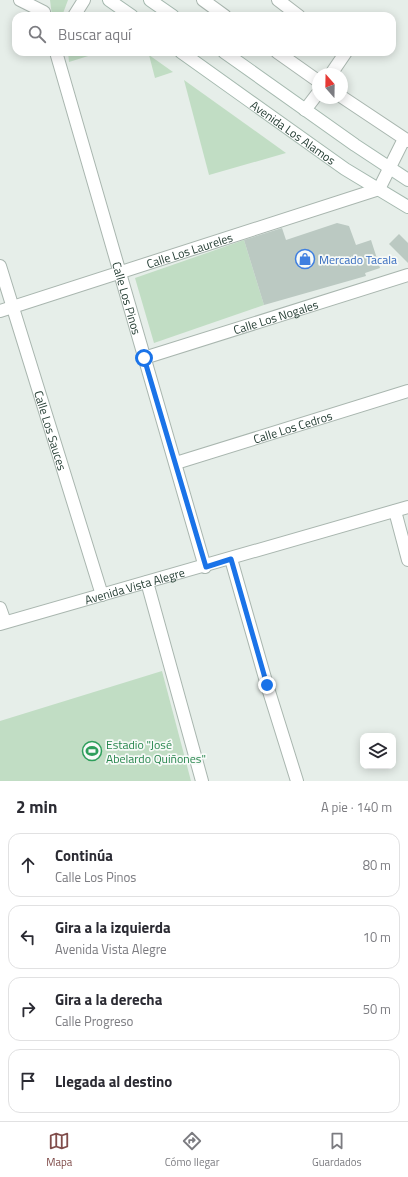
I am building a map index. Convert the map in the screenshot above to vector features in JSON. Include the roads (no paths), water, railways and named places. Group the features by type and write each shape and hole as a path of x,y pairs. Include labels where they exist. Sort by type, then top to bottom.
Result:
{"street":[{"path":"20,0 41,12"},
{"path":"41,0 44,12"},
{"path":"76,12 84,0"},
{"path":"110,0 126,12"},
{"path":"150,0 167,12"},
{"path":"203,0 220,12"},
{"path":"278,0 294,12"},
{"name":"Calle Los Pinos","path":"57,56 206,567"},
{"name":"Avenida Los Alamos","path":"187,56 314,147 408,207"},
{"name":"Avenida Los Alamos","path":"230,56 305,110 408,180"},
{"path":"283,56 312,77"},
{"path":"335,68 343,56"},
{"path":"305,110 312,101"},
{"path":"348,101 406,140 389,168 379,189"},
{"name":"Calle Los Laureles","path":"0,311 379,189"},
{"name":"Calle Los Sauces","path":"0,266 102,594"},
{"name":"Calle Los Nogales","path":"144,358 408,276"},
{"name":"Calle Los Cedros","path":"176,462 408,391"},
{"name":"Avenida Vista Alegre","path":"2,623 102,594 206,567 408,507"},
{"path":"395,511 408,560"},
{"path":"231,559 267,685 297,781"},
{"path":"147,582 202,781"},
{"path":"0,608 2,623"}],"place":[{"name":"Mercado Tacala","path":"305,259"},
{"name":"Estadio \"José Abelardo Quiñones\"","path":"92,751"}]}
